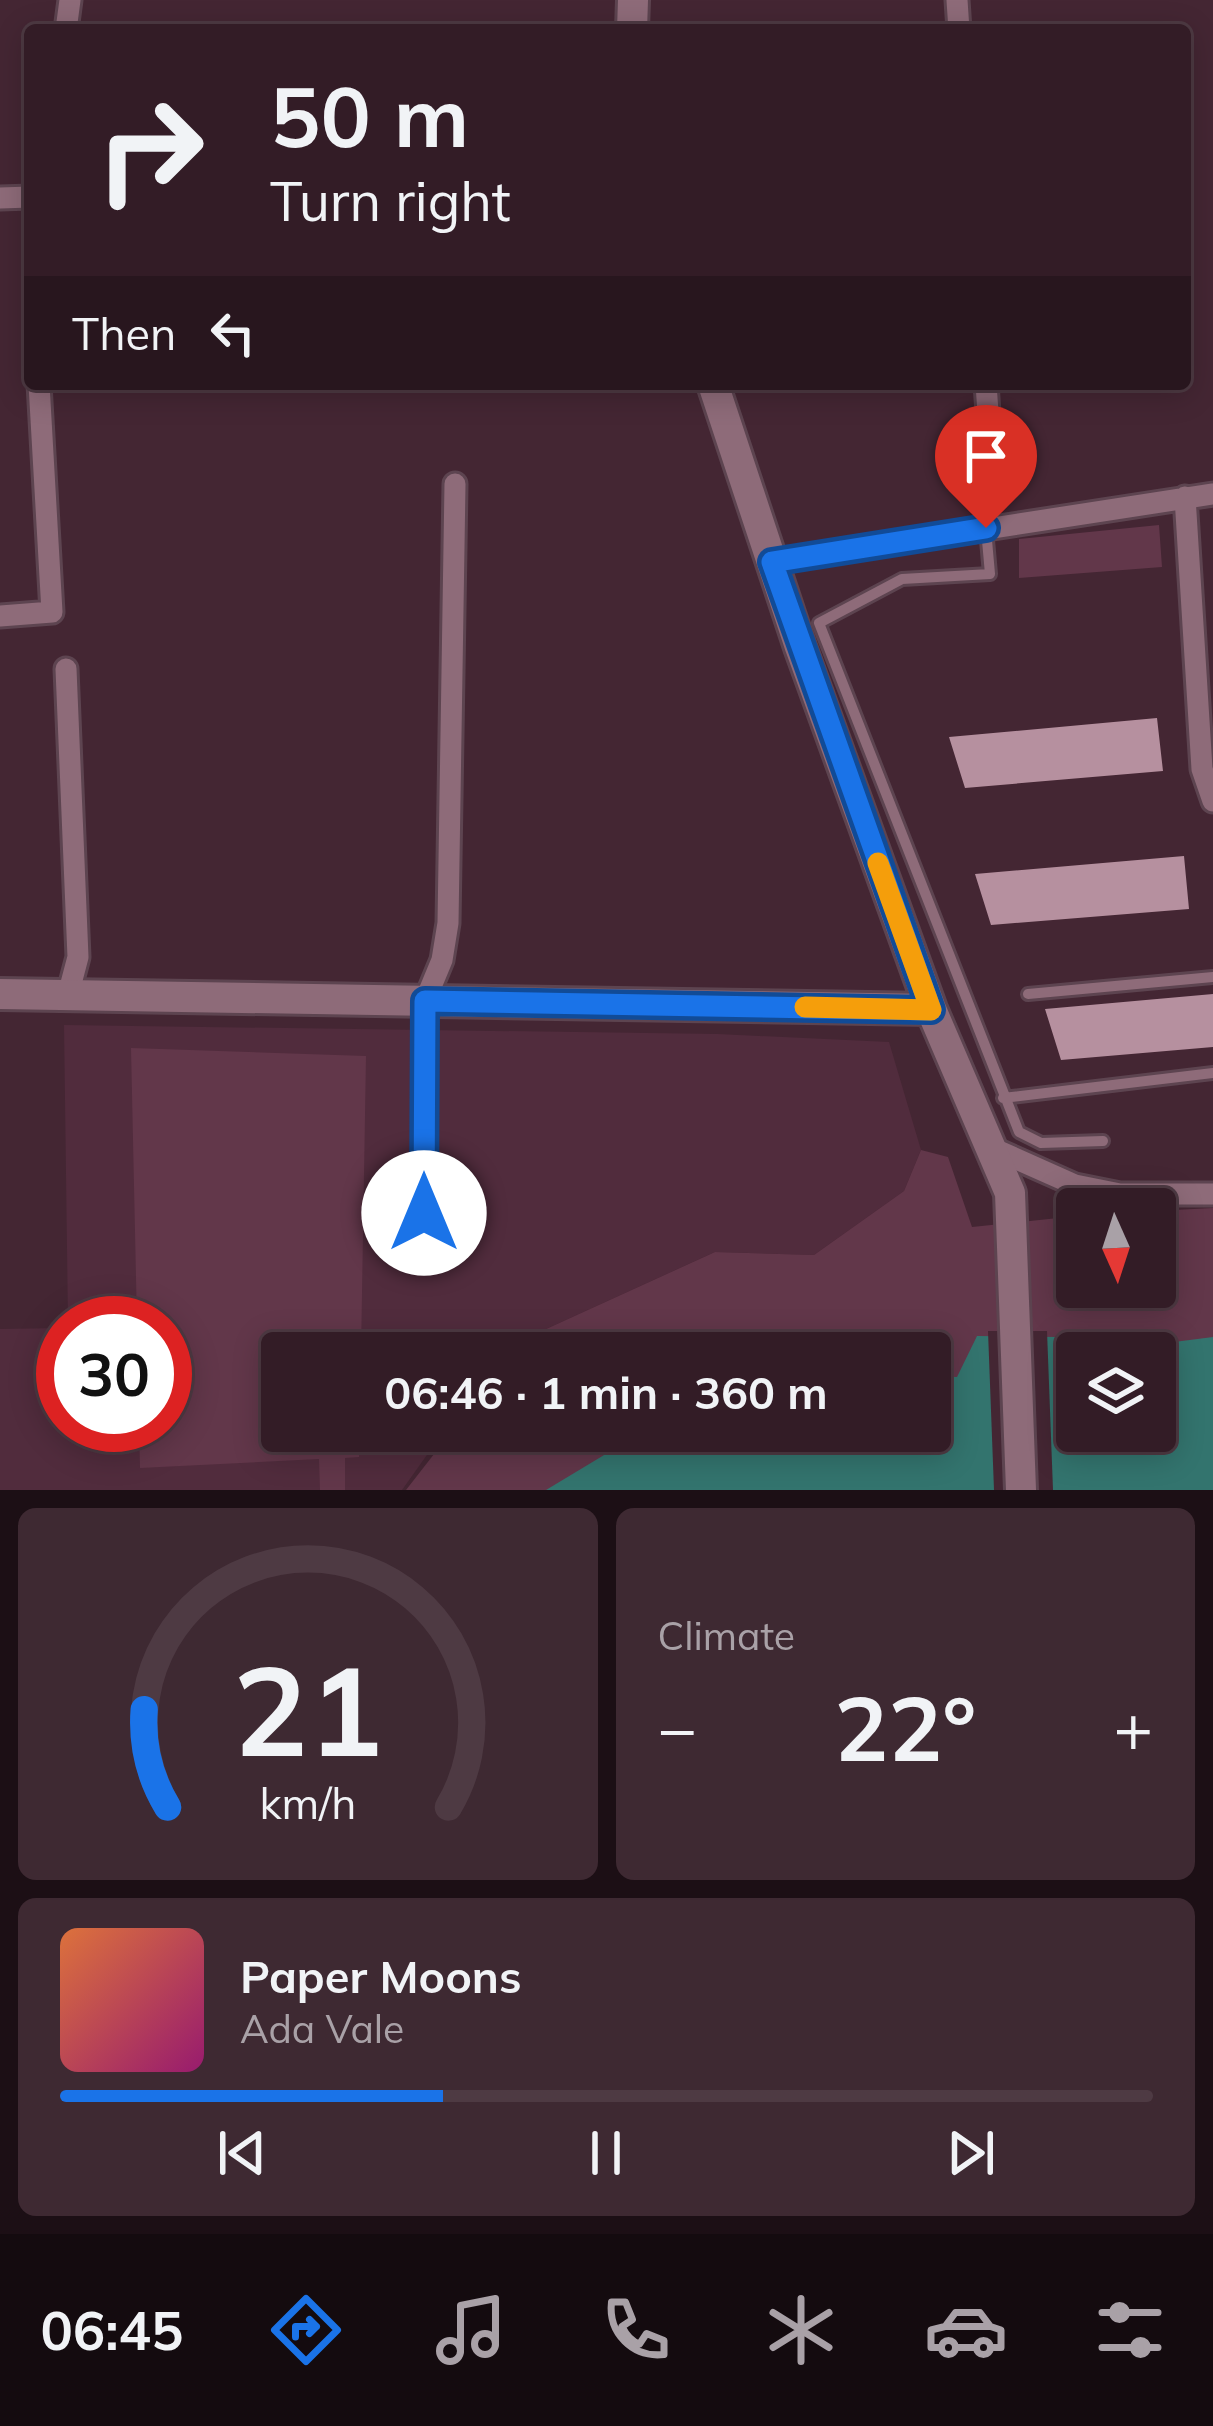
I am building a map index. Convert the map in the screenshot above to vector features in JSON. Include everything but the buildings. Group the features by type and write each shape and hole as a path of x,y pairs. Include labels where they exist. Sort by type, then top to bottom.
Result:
{"street":[{"path":"0,616 52,612 38,390"},
{"path":"715,390 931,1010 1010,1192 1021,1490"},
{"path":"986,390 992,469"},
{"path":"424,1258 425,1001 442,960 448,923 454,484"},
{"path":"772,562 1213,494"},
{"path":"1185,497 1202,770 1213,801"},
{"path":"66,669 78,957 68,995"},
{"path":"0,994 931,1010"},
{"path":"992,1148 1075,1185 1120,1194 1213,1194"}],"lane":[{"path":"986,528 990,574 902,579 819,623 1019,1132 1041,1143 1103,1141"},
{"path":"1028,994 1213,977"},
{"path":"1003,1098 1213,1073"}],"shaded area":[{"path":"1159,525 1162,567 1019,578 1019,539"},
{"path":"64,1025 718,1034 889,1042 921,1150 904,1191 814,1255 715,1252 540,1332 261,1332 261,1452 429,1452 402,1490 0,1490 0,1329 36,1328 36,1452 192,1452 192,1296 68,1296"},
{"path":"131,1048 366,1056 361,1332 261,1332 261,1452 359,1452 359,1457 345,1458 345,1490 320,1490 319,1459 140,1468 140,1452 192,1452 192,1296 136,1296"},
{"path":"921,1150 948,1157 972,1227 1056,1218 1056,1308 1176,1308 1176,1210 1213,1208 1213,1490 406,1490 436,1452 951,1452 951,1332 540,1332 715,1252 814,1255 904,1191"},
{"path":"977,1336 1056,1337 1056,1452 1176,1452 1176,1342 1213,1337 1213,1490 546,1490 609,1452 951,1452 951,1377 957,1377"}],"pier":[{"path":"988,1331 1047,1331 1053,1490 994,1490"}],"slow traffic":[{"path":"805,1007 931,1010 878,863"}],"route":[{"path":"424,1213 425,1001 931,1010 772,562 986,528"}]}
